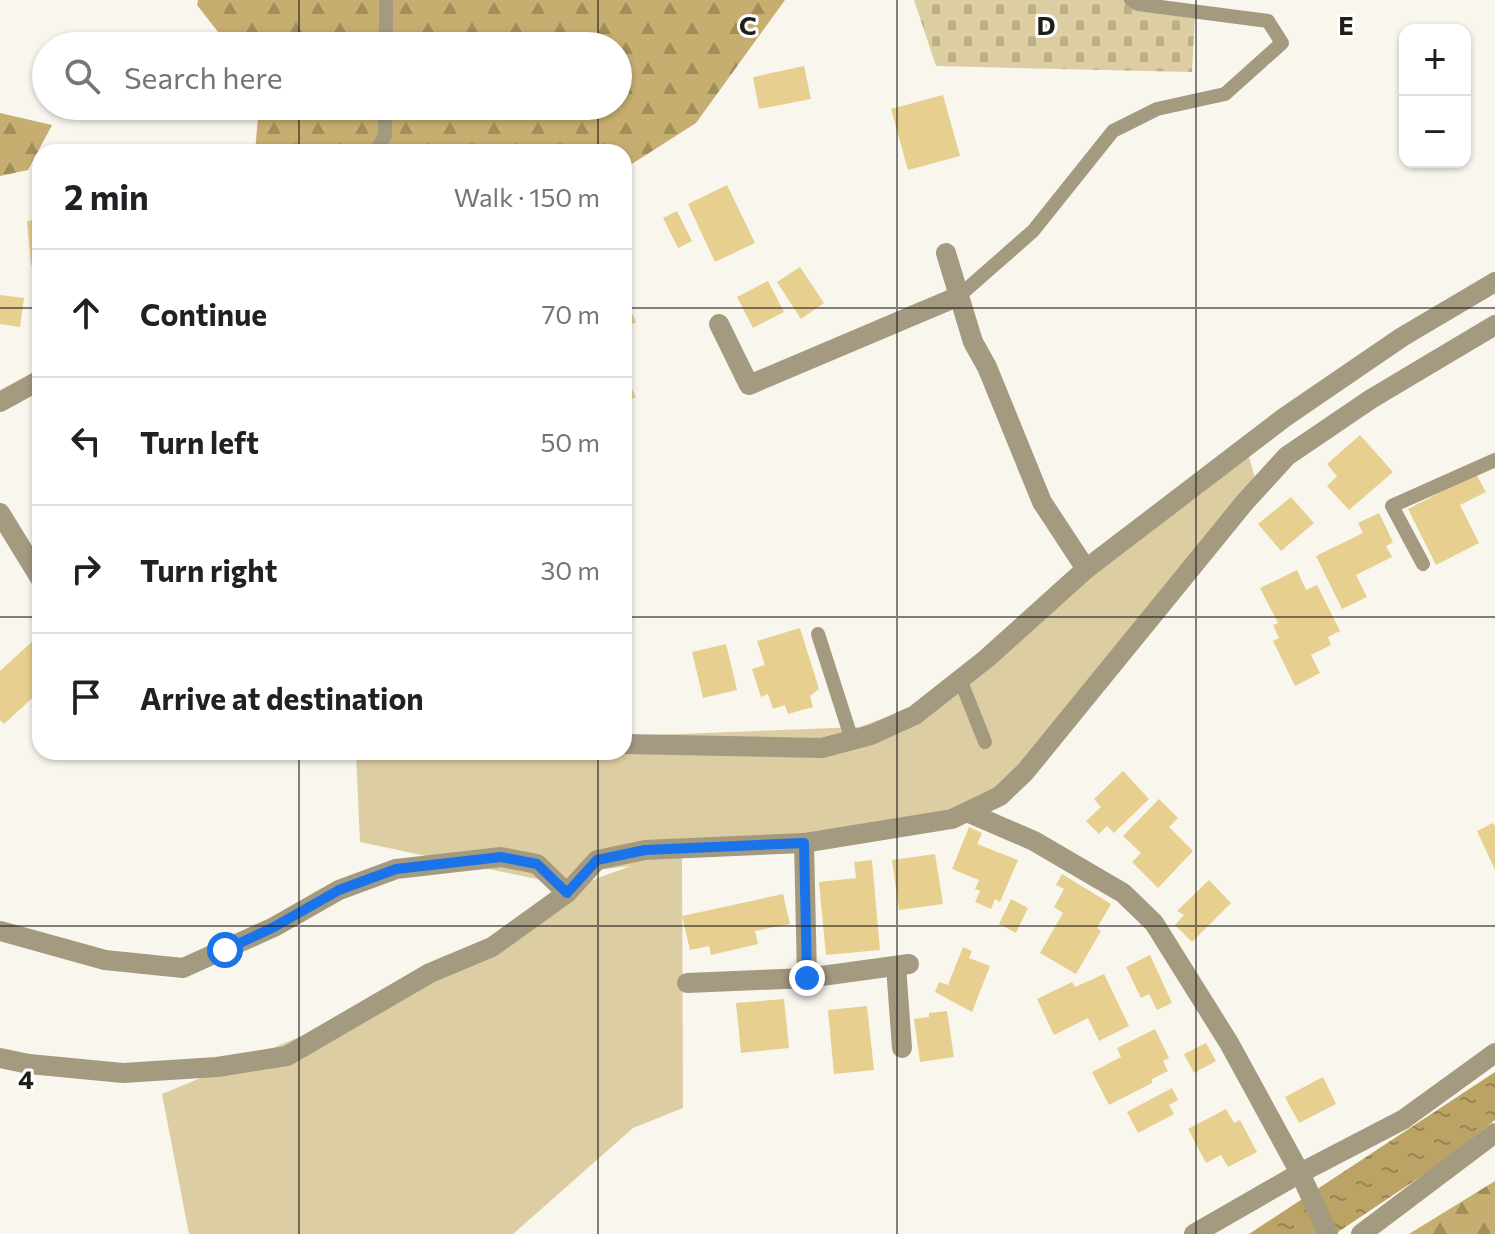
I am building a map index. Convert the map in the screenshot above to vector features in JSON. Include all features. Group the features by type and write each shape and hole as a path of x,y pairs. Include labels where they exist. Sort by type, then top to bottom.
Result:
{"street":[{"path":"946,253 973,342 987,367 1042,502 1086,569"},
{"path":"632,744 822,748 852,740 915,715 1086,569 1285,417 1402,337 1495,282"},
{"path":"719,324 749,385 959,296"},
{"path":"0,1058 29,1064 123,1073 217,1067 287,1056 430,973 492,947 567,893 597,860 645,850 804,843 952,819 1000,796 1025,772 1245,502 1287,456 1371,399 1495,325"},
{"path":"0,402 32,384"},
{"path":"0,513 32,565"},
{"path":"967,812 1034,841 1123,893 1154,923 1229,1043 1300,1173 1328,1234"},
{"path":"804,843 807,978"},
{"path":"0,931 105,960 183,968 274,927 339,890 396,869 501,857 537,864 567,893"},
{"path":"687,983 807,978 903,965 902,1048"},
{"path":"1194,1234 1300,1173 1404,1119 1495,1053"},
{"path":"1361,1234 1495,1133"}],"lane":[{"path":"386,0 386,32"},
{"path":"959,296 1033,231 1113,131 1157,109 1225,94 1282,43 1268,21 1138,4 1131,0"},
{"path":"380,144 385,135 385,120"},
{"path":"1423,564 1392,506 1495,460"},
{"path":"818,634 852,740"},
{"path":"960,679 985,742"}],"green space":[{"path":"198,0 785,0 696,123 632,164 632,144 256,144 258,120 632,120 632,32 218,32 197,5"},
{"path":"914,0 1158,0 1195,13 1192,72 936,66"},
{"path":"0,113 52,125 42,144 32,144 32,162 28,170 0,176"},
{"path":"1246,447 1258,488 1025,772 952,819 682,857 683,1108 633,1128 513,1234 189,1234 162,1094 374,1006 595,879 631,866 587,871 556,883 360,842 356,760 632,760 632,736 859,727 934,700"},
{"path":"1495,1181 1495,1234 1409,1234"}],"water":[{"path":"1495,1072 1495,1120 1438,1165 1335,1234 1249,1234"}],"building":[{"path":"804,66 811,99 759,109 753,77"},
{"path":"943,95 960,156 908,170 891,109"},
{"path":"727,185 755,243 715,262 688,204"},
{"path":"677,211 692,241 678,248 663,218"},
{"path":"32,220 32,265 31,265 27,221"},
{"path":"800,267 824,303 801,319 777,282"},
{"path":"768,281 784,312 753,328 737,297"},
{"path":"0,295 24,298 20,327 0,324"},
{"path":"1360,435 1393,472 1349,510 1327,486 1337,476 1327,464"},
{"path":"1476,474 1486,492 1460,505 1479,543 1436,565 1408,509"},
{"path":"1291,497 1314,523 1281,551 1258,524"},
{"path":"1379,513 1393,542 1386,546 1392,557 1356,575 1367,597 1342,609 1316,556 1363,533 1358,523"},
{"path":"1297,570 1306,590 1317,585 1340,631 1328,637 1331,645 1311,655 1320,673 1295,686 1273,641 1279,638 1273,625 1278,623 1260,588"},
{"path":"800,628 819,689 810,696 813,707 788,714 785,705 773,709 768,694 761,697 752,669 765,665 757,641"},
{"path":"32,642 32,698 4,724 0,720 0,671"},
{"path":"726,644 737,690 703,698 692,652"},
{"path":"1123,771 1149,799 1114,833 1107,826 1099,834 1086,821 1101,807 1094,799"},
{"path":"1159,799 1178,818 1169,827 1193,851 1158,888 1132,862 1141,853 1123,836"},
{"path":"1493,823 1495,827 1495,870 1477,831"},
{"path":"969,827 982,833 977,844 1018,860 1000,902 995,899 991,909 975,902 980,891 975,889 979,880 952,869"},
{"path":"935,854 943,904 899,910 892,860"},
{"path":"872,860 880,950 826,955 819,882 856,878 854,862"},
{"path":"1062,874 1111,904 1097,928 1101,931 1076,974 1040,953 1063,913 1054,907 1064,889 1056,885"},
{"path":"1209,880 1231,903 1192,942 1175,925 1184,915 1177,911"},
{"path":"783,894 790,924 755,931 758,944 711,955 709,946 690,950 682,916"},
{"path":"1011,899 1028,908 1016,933 999,924"},
{"path":"963,947 972,951 969,958 990,966 972,1012 935,992 939,982 948,985"},
{"path":"1150,955 1172,1003 1157,1010 1149,994 1141,998 1126,967"},
{"path":"1104,974 1129,1026 1099,1041 1088,1018 1054,1035 1037,999 1072,982 1075,987"},
{"path":"784,999 789,1048 741,1053 736,1003"},
{"path":"867,1006 874,1070 834,1074 828,1010"},
{"path":"947,1011 954,1057 920,1062 914,1019"},
{"path":"1155,1029 1169,1058 1163,1061 1168,1071 1152,1079 1152,1083 1109,1105 1092,1072 1121,1057 1117,1048"},
{"path":"1206,1043 1216,1061 1194,1073 1184,1054"},
{"path":"1323,1077 1336,1104 1299,1123 1285,1097"},
{"path":"1172,1088 1178,1100 1169,1105 1174,1114 1138,1133 1127,1112"},
{"path":"1226,1109 1234,1123 1240,1120 1257,1152 1228,1167 1221,1155 1206,1163 1188,1129"}],"route":[{"path":"225,950 274,927 339,890 396,869 501,857 537,864 567,893 597,860 645,850 804,843 807,978"}]}
